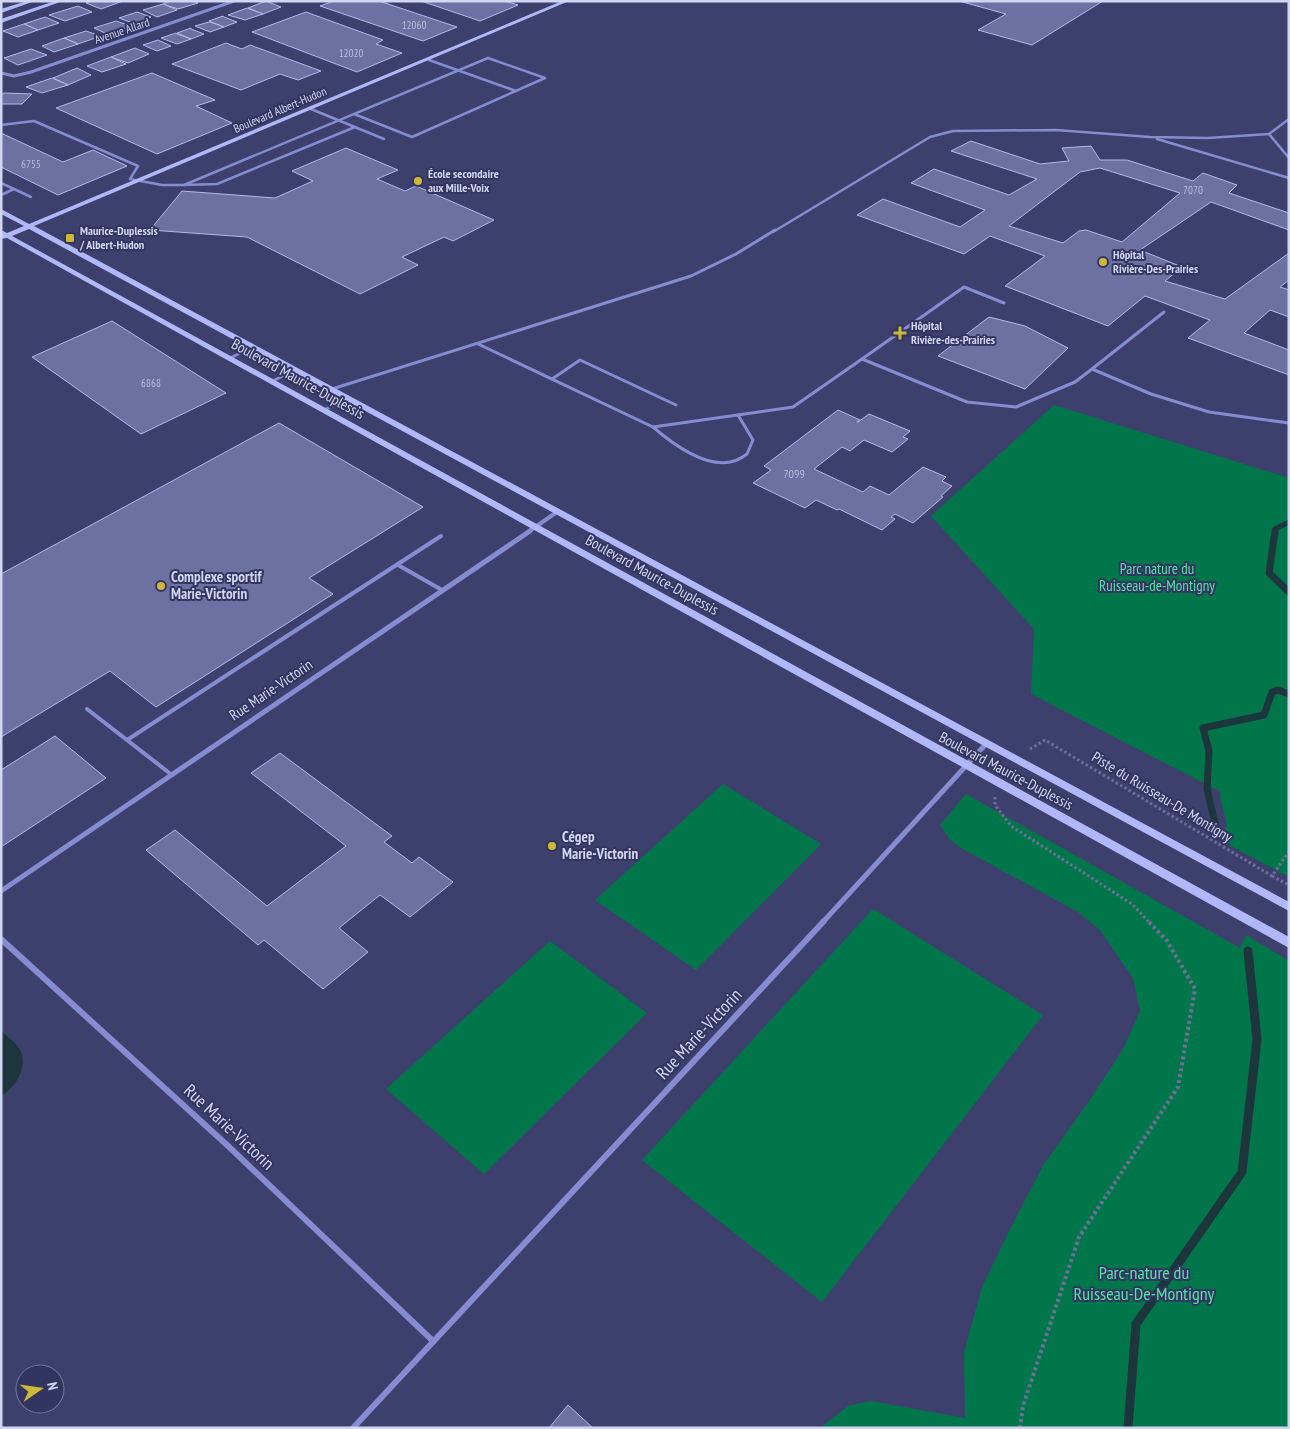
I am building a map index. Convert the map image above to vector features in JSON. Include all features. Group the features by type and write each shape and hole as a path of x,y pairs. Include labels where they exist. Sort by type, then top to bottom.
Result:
{"street":[{"path":"1,12 33,1"},
{"path":"1,21 61,1"},
{"name":"Avenue Allard","path":"1,73 14,76 31,72 234,1"},
{"name":"Boulevard Albert-Hudon","path":"3,235 29,227 139,182 567,1"},
{"name":"Boulevard Maurice-Duplessis","path":"1,211 1289,907"},
{"name":"Boulevard Maurice-Duplessis","path":"3,235 230,358 1289,943"},
{"name":"Rue Marie-Victorin","path":"1,891 557,512"},
{"name":"Rue Marie-Victorin","path":"353,1428 733,1020 985,744"},
{"name":"Rue Marie-Victorin","path":"1,939 228,1145 433,1341"}],"lane":[{"path":"184,185 488,58 545,78 412,137 354,114"},
{"path":"429,60 516,91"},
{"path":"311,109 384,139"},
{"path":"1,125 34,120 138,166 130,179 162,185 217,184 355,127"},
{"path":"331,389 691,276 736,254 930,137 953,131 1056,130 1150,137 1208,138 1269,134 1289,120"},
{"path":"1269,134 1289,158"},
{"path":"1150,137 1289,178"},
{"path":"1,183 31,197"},
{"path":"1,195 14,190"},
{"path":"654,427 792,407 964,287 1004,303"},
{"path":"862,359 967,402 1016,407 1075,382 1164,312"},
{"path":"477,343 654,427 670,442 694,456 713,462 728,462 743,458 751,450 753,440 738,415"},
{"path":"230,358 252,348"},
{"path":"552,379 580,360 676,405"},
{"path":"1092,369 1152,394 1209,412 1289,423"},
{"path":"271,382 294,370"},
{"path":"324,410 348,398"},
{"path":"127,740 441,536"},
{"path":"398,565 442,590"},
{"path":"87,709 172,775"}],"path":[{"name":"Piste du Ruisseau-De Montigny","path":"1016,759 1045,740 1272,876"},
{"path":"995,781 994,805 1011,826 1132,904 1167,941 1195,989 1178,1087 1079,1237 1023,1406 1020,1428"},
{"path":"1289,850 1272,876 1289,885"}],"green space":[{"name":"Parc nature du Ruisseau-de-Montigny","path":"1054,405 1289,478 1289,877 1220,840 1227,825 1220,797 1221,792 1031,694 1034,629 931,516"},
{"path":"723,784 821,844 696,970 595,900"},
{"name":"Parc-nature du Ruisseau-De-Montigny","path":"966,794 1240,948 1246,935 1289,961 1289,1428 820,1428 848,1406 870,1401 965,1418 964,1352 982,1287 1044,1164 1123,1049 1140,1011 1133,978 1100,930 1078,912 961,848 950,840 940,825"},
{"path":"873,909 1043,1015 822,1302 642,1160"},
{"path":"550,941 647,1013 484,1174 386,1089"}],"water":[{"path":"1,1031 19,1048 23,1061 20,1075 12,1087 1,1096"}],"building":[{"path":"91,1 123,1 101,9 86,3"},
{"path":"170,1 192,1 198,3 178,9 163,4"},
{"path":"266,1 281,7 263,14 248,8"},
{"path":"334,1 379,1 457,27 423,41 320,6"},
{"path":"421,1 505,1 518,5 480,21"},
{"path":"959,1 1103,1 1032,45 978,30 1006,14"},
{"path":"163,4 177,10 157,17 143,10"},
{"path":"78,6 92,12 65,21 49,15"},
{"path":"247,8 263,14 245,20 228,15"},
{"path":"137,12 151,17 135,24 119,18"},
{"path":"306,12 383,40 376,44 402,53 357,72 252,32"},
{"path":"223,16 237,22 224,27 209,21"},
{"path":"45,17 59,23 38,30 24,24"},
{"path":"116,21 131,26 107,34 94,28"},
{"path":"209,22 224,27 210,32 195,26"},
{"path":"24,24 38,30 18,37 3,31"},
{"path":"191,28 204,34 191,39 177,33"},
{"path":"86,31 101,36 78,44 64,38"},
{"path":"176,33 191,39 177,44 161,38"},
{"path":"64,38 78,44 54,52 42,46"},
{"path":"158,40 171,46 157,51 143,45"},
{"path":"226,43 242,49 250,45 321,71 298,80 280,74 241,90 172,64"},
{"path":"135,48 149,54 128,63 111,57"},
{"path":"31,49 47,55 18,65 4,58"},
{"path":"111,57 126,64 102,72 87,66"},
{"path":"77,68 91,75 68,85 53,78"},
{"path":"152,73 215,100 196,106 232,123 157,154 56,108"},
{"path":"52,78 68,85 42,93 26,87"},
{"path":"4,93 32,94 22,104 1,104 1,95"},
{"path":"1,133 63,162 93,150 127,166 58,195 1,167"},
{"name":"Hôpital Rivière-Des-Prairies","path":"971,141 1040,164 1069,161 1062,148 1091,146 1100,160 1127,160 1193,181 1203,173 1237,185 1229,193 1289,213 1289,230 1211,202 1140,250 1182,267 1165,281 1225,299 1289,253 1289,280 1280,287 1289,290 1289,317 1270,310 1244,333 1289,350 1289,375 1188,338 1210,320 1145,296 1108,326 1005,286 1045,256 990,236 964,254 857,215 883,199 960,227 985,210 911,183 934,169 1009,195 1037,179 951,151","holes":["1100,168 1180,193 1122,242 1086,230 1079,231 1063,243 1009,226 1080,172"]},
{"path":"346,148 398,170 377,179 405,191 416,186 494,220 453,241 444,237 402,257 418,265 360,294 247,237 150,230 182,191 275,198 313,181 292,171"},
{"path":"989,317 1025,326 1068,348 1025,389 938,356"},
{"path":"112,321 226,393 141,434 32,357"},
{"path":"838,410 860,420 857,422 858,422 869,414 910,431 903,437 908,439 892,452 864,440 850,451 842,447 814,469 863,492 870,486 889,495 923,467 946,477 942,481 952,486 941,496 943,497 913,523 895,514 891,517 895,519 882,530 816,500 805,508 753,483 771,470 764,466"},
{"name":"Complexe sportif Marie-Victorin","path":"279,423 423,507 309,578 333,594 156,707 110,671 1,737 1,574"},
{"path":"55,736 106,778 1,847 1,770"},
{"path":"280,753 392,836 384,842 412,863 419,857 453,882 410,917 380,895 339,928 368,952 323,989 264,940 258,945 146,850 175,830 267,906 346,846 251,773"},
{"path":"568,1405 593,1428 549,1428"}],"waterway":[{"path":"1275,531 1275,529 1289,522"},
{"path":"1275,531 1269,573 1289,592"},
{"path":"1215,823 1207,789 1209,751 1203,728 1264,715 1272,692 1278,690 1289,694"},
{"path":"1128,1428 1136,1324 1242,1172 1257,1039 1248,951"}],"place":[{"name":"École secondaire aux Mille-Voix","path":"418,181"},
{"name":"Maurice-Duplessis / Albert-Hudon","path":"70,238"},
{"name":"Hôpital Rivière-Des-Prairies","path":"1103,262"},
{"name":"Hôpital Rivière-des-Prairies","path":"900,333"},
{"name":"Complexe sportif Marie-Victorin","path":"161,586"},
{"name":"Cégep Marie-Victorin","path":"552,846"}]}
